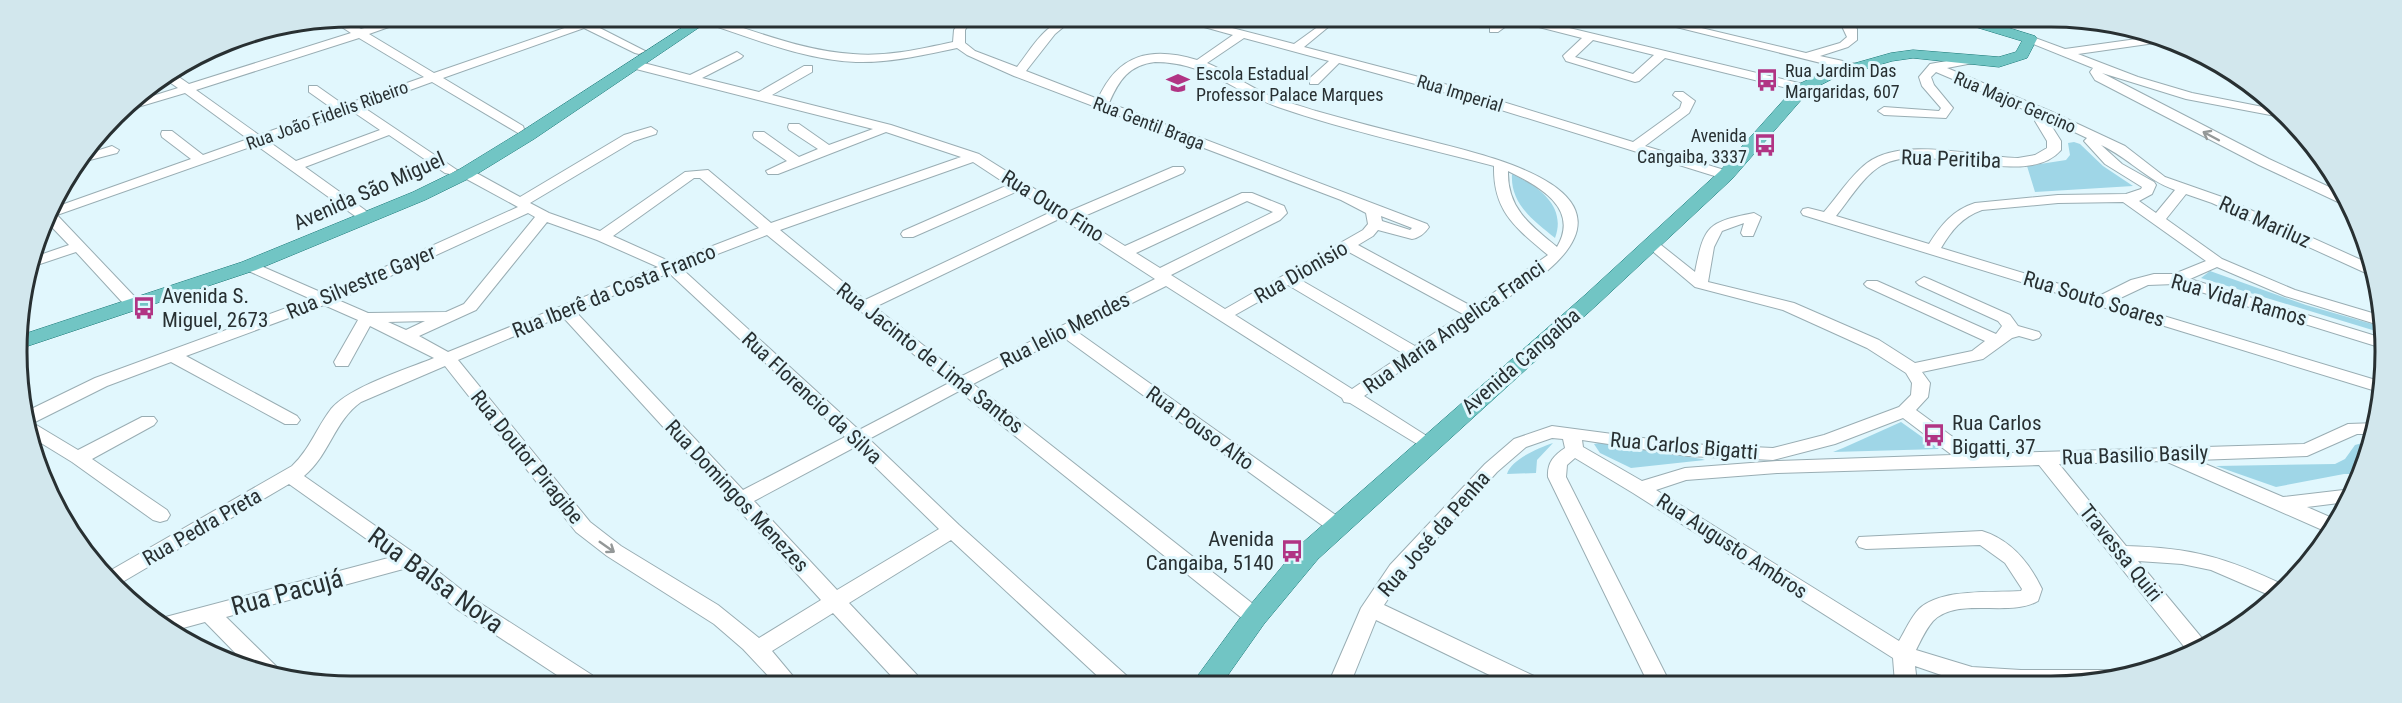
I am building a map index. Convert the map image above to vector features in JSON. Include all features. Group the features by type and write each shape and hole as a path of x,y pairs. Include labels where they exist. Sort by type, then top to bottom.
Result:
{"main road":[{"name":"Avenida São Miguel","path":"27,341 249,266 376,215 458,171 686,27"},
{"path":"1990,27 2030,39"},
{"name":"Avenida Cangaíba","path":"1211,676 1254,617 1309,552 1726,175 1803,88 1829,75 1912,54 1999,62 2016,59 2022,55 2030,39"},
{"name":"Avenida São Miguel","path":"28,331 128,299 274,247 458,171 518,129 637,58"}],"street":[{"path":"349,27 518,129"},
{"path":"144,103 379,27"},
{"name":"Rua João Fidelis Ribeiro","path":"59,210 578,27"},
{"name":"Rua Ouro Fino","path":"590,27 637,58 691,79 886,128 974,157 1350,398 1427,444"},
{"path":"730,27 806,50 838,56 870,58 959,44 960,27"},
{"path":"1018,73 1058,27"},
{"name":"Rua Imperial","path":"1219,27 1434,85 1726,175"},
{"path":"1297,47 1322,27"},
{"path":"1494,30 1498,27"},
{"path":"1553,27 1803,88"},
{"path":"1683,27 1857,68"},
{"path":"1806,57 1844,45 1853,38 1850,27"},
{"path":"1200,63 1243,33"},
{"path":"1591,36 1569,56 1570,60 1635,78 1662,54"},
{"path":"2030,39 2101,68 2179,93 2269,112"},
{"path":"2066,52 2146,42"},
{"name":"Rua Gentil Braga","path":"959,44 971,53 1018,73 1422,227 1412,235 1376,224"},
{"path":"691,79 737,57"},
{"path":"1102,105 1114,76 1129,65 1155,58 1173,58 1200,63 1246,90 1280,104 1501,164 1525,172 1552,190 1570,213 1572,230 1566,244 1557,255 1521,224 1504,204 1499,181 1501,164"},
{"path":"1314,81 1338,58"},
{"path":"1884,111 1933,116 1946,112 1947,108 1928,86 1925,77 1934,67 1974,60"},
{"name":"Rua Major Gercino","path":"1934,67 2046,114 2094,139"},
{"path":"2101,68 2096,72 2099,77 2264,162 2335,195"},
{"path":"760,97 808,69"},
{"path":"174,80 360,213"},
{"name":"Rua Florencio da Silva","path":"313,89 391,130 458,171 524,205 557,221 602,237 671,267 858,439 952,530 1112,676"},
{"path":"1635,147 1685,110 1689,101 1679,95"},
{"name":"Rua Peritiba","path":"1828,217 1865,173 1884,159 1902,154 2007,161 2040,159 2054,150 2054,141 2041,121 2046,114"},
{"path":"794,126 827,150"},
{"path":"772,171 886,128"},
{"path":"293,167 391,130"},
{"name":"Rua Silvestre Gayer","path":"33,415 89,387 324,300 524,205 634,135 651,131"},
{"path":"167,134 201,160"},
{"path":"2049,134 2094,139"},
{"path":"759,135 796,161"},
{"name":"Rua Mariluz","path":"2094,139 2110,162 2152,181 2217,200 2364,267"},
{"path":"92,157 112,150"},
{"name":"Rua Iberê da Costa Franco","path":"291,476 315,454 334,417 345,404 565,310 769,227 974,157"},
{"path":"864,306 1065,214 1178,170"},
{"name":"Rua Jacinto de Lima Santos","path":"602,237 690,175 703,173 864,306 1254,617"},
{"path":"1933,249 1947,226 1968,210 1980,206 2015,201 2126,198 2142,195 2152,181"},
{"path":"908,234 1019,185"},
{"path":"2157,221 2183,189"},
{"name":"Rua lelio Mendes","path":"741,500 1280,213 1278,209 1247,196 1125,252"},
{"path":"2126,198 2217,262 2290,293 2373,318"},
{"path":"1367,206 1373,211 1376,224"},
{"name":"Rua Souto Soares","path":"1808,212 2373,385"},
{"path":"1700,284 1707,248 1716,228 1730,222 1754,217 1748,232"},
{"path":"55,221 128,299"},
{"path":"412,339 474,303 523,239 557,221"},
{"name":"Rua Dionisio","path":"1223,316 1368,233 1376,224"},
{"path":"1651,244 1700,284 1807,313 1873,344 1912,369 1921,383 1919,397 1905,411 1971,460"},
{"path":"1347,245 1474,314"},
{"path":"40,260 79,246"},
{"name":"Rua Maria Angelica Franci","path":"1350,398 1557,255"},
{"path":"2176,279 2217,262"},
{"name":"Rua Doutor Piragibe","path":"249,266 412,339 448,359 583,527 599,542 632,564 710,611 758,649 782,676"},
{"name":"Rua Vidal Ramos","path":"2101,301 2140,281 2156,277 2176,279 2374,341"},
{"path":"1289,279 1416,354"},
{"path":"1924,282 2004,318 2010,326 2002,337"},
{"path":"1872,284 2002,337"},
{"name":"Rua Domingos Menezes","path":"565,310 904,676"},
{"path":"342,362 367,318 454,315"},
{"name":"Rua Pouso Alto","path":"1064,330 1337,526"},
{"path":"1912,369 1968,358 2002,337 2019,331 2033,335"},
{"path":"173,356 291,420"},
{"name":"Rua Carlos Bigatti","path":"1573,441 1689,450 1775,460 1905,411"},
{"path":"78,458 148,421"},
{"name":"Rua Basilio Basily","path":"1640,488 1685,474 1775,460 1971,460 2307,450 2354,428 2366,428"},
{"name":"Rua José da Penha","path":"1343,676 1371,608 1397,570 1491,468 1520,443 1536,436 1552,432 1573,441"},
{"path":"38,433 78,458 160,515"},
{"path":"1573,441 1556,468 1557,477 1656,676"},
{"name":"Rua Augusto Ambros","path":"1573,441 1640,488 1903,654 1954,676"},
{"path":"2168,455 2326,523"},
{"name":"Travessa Quiri","path":"2044,458 2193,643"},
{"name":"Rua Balsa Nova","path":"291,476 410,560 465,604 576,676"},
{"name":"Rua Pedra Preta","path":"117,576 291,476"},
{"path":"2280,504 2341,496"},
{"path":"758,649 952,530"},
{"path":"1866,542 1982,538 1992,542 2008,554 2032,589 2031,595 2024,599 1953,602 1940,605 1924,617 1903,654 1905,676"},
{"path":"2122,553 2172,555 2204,560 2231,569 2272,588"},
{"name":"Rua Pacujá","path":"174,623 410,560"},
{"path":"1371,608 1515,676"},
{"path":"209,613 253,661"}],"shaded area":[{"path":"2068,143 2080,144 2103,166 2133,186 2035,192 2027,166 2066,160 2070,155"},
{"path":"1512,174 1548,198 1557,216 1558,227 1555,238 1519,203 1512,185"},
{"path":"2210,271 2306,305 2373,324 2374,330 2201,278"},
{"path":"1901,422 1939,449 1833,452 1843,448"},
{"path":"1553,443 1537,460 1536,473 1507,474 1520,459"},
{"path":"2362,443 2351,474 2276,487 2216,466 2335,464 2345,459 2355,445"},
{"path":"1594,444 1705,460 1631,468 1600,453"}],"place":[{"name":"Rua Jardim Das Margaridas, 607","path":"1767,80"},
{"name":"Escola Estadual Professor Palace Marques","path":"1178,83"},
{"name":"Avenida Cangaiba, 3337","path":"1765,145"},
{"name":"Avenida S. Miguel, 2673","path":"144,308"},
{"name":"Rua Carlos Bigatti, 37","path":"1934,435"},
{"name":"Avenida Cangaiba, 5140","path":"1292,551"}]}
